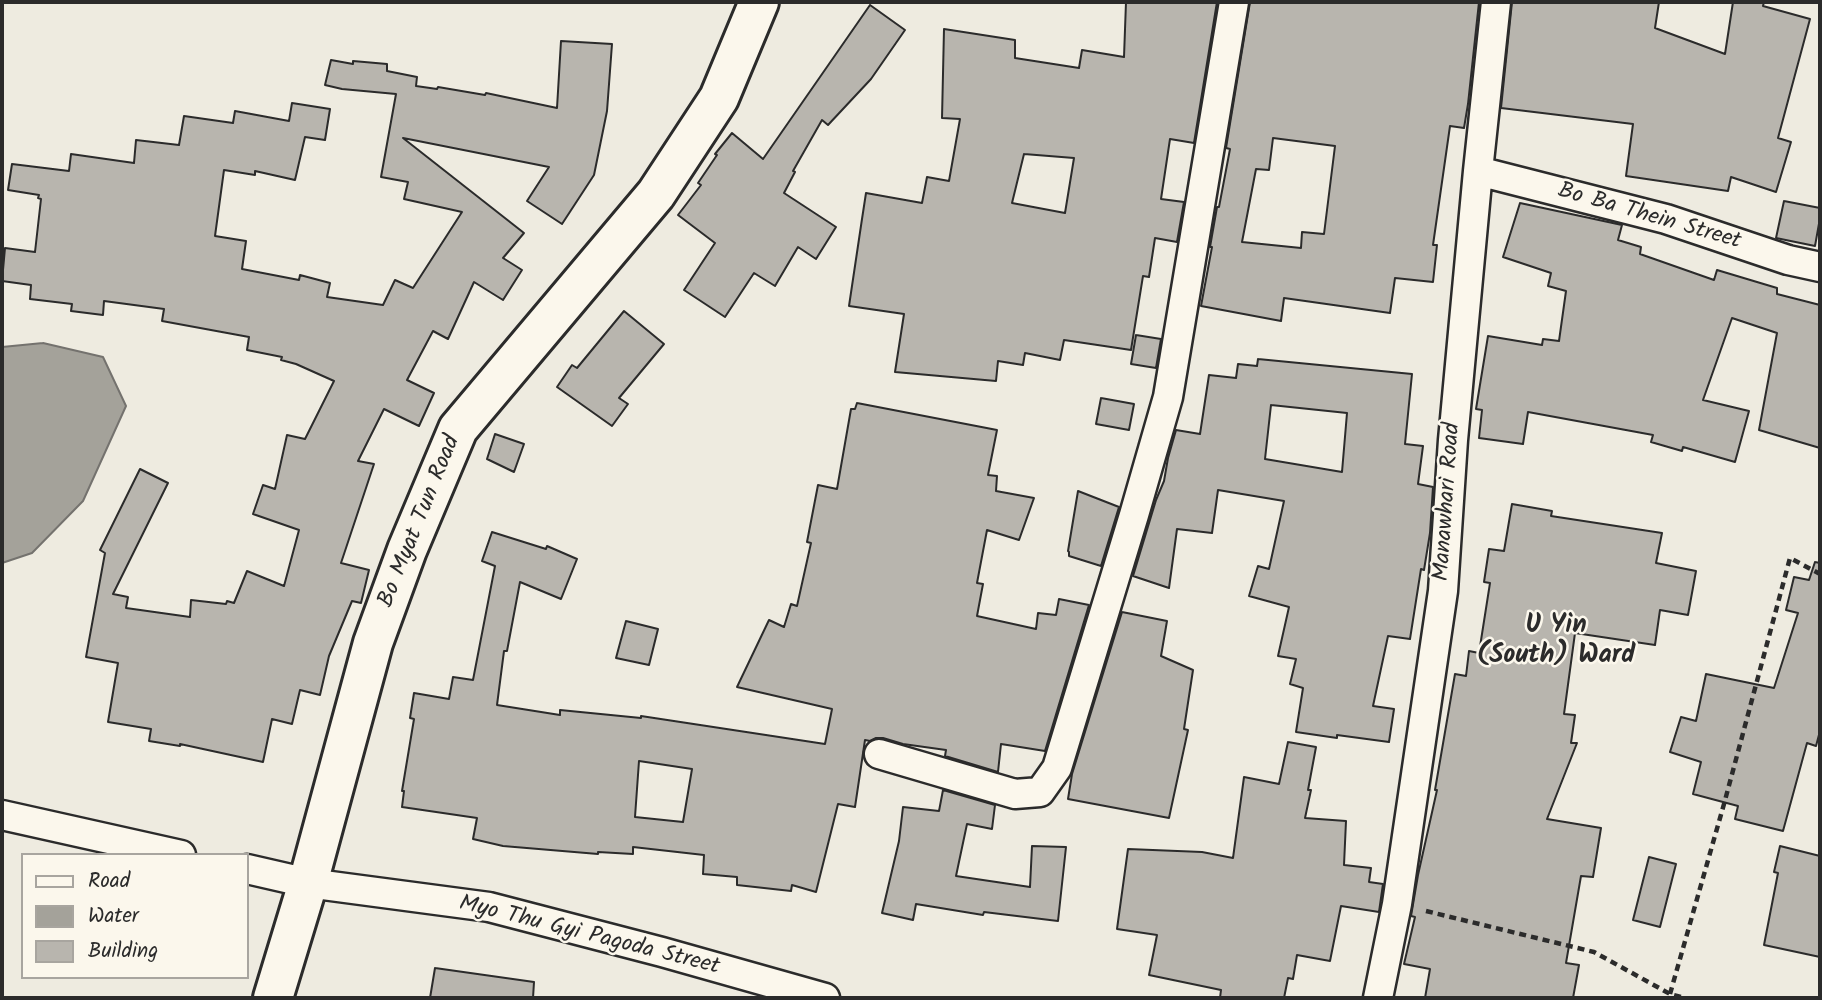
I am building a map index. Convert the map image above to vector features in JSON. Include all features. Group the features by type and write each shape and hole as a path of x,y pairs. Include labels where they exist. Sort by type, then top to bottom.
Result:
{"main road":[{"name":"Bo Myat Tun Road","path":"273,998 308,883 373,643 407,550 458,429 656,194 719,98 759,2"}],"street":[{"path":"879,754 1014,794 1040,792 1057,768 1168,397 1234,2"},
{"name":"Manawhari Road","path":"1378,998 1397,904 1443,591 1453,440 1496,2"},
{"name":"Bo Ba Thein Street","path":"1478,171 1666,219 1788,260 1820,267"},
{"path":"2,815 172,853"},
{"name":"Myo Thu Gyi Pagoda Street","path":"248,869 308,883 489,908 662,952 825,998"}],"path":[{"path":"1670,994 1790,558 1820,574"},
{"path":"1397,904 1594,951 1670,994 1685,998"}],"water":[{"path":"43,343 103,357 126,406 83,501 32,553 2,563 2,347"}],"building":[{"path":"1126,2 1217,2 1194,143 1170,139 1161,199 1184,202 1177,242 1155,238 1149,277 1143,276 1131,350 1064,340 1060,360 1025,353 1023,365 998,361 996,381 895,372 904,314 849,306 866,193 922,203 927,177 949,181 960,119 942,118 944,29 1015,40 1015,58 1079,68 1082,50 1124,57","holes":["1024,154 1074,158 1065,213 1012,203"]},
{"path":"1250,2 1479,2 1464,128 1450,126 1433,245 1437,245 1433,282 1395,278 1390,313 1284,298 1281,321 1201,306 1217,207 1230,149 1226,148","holes":["1273,138 1335,146 1324,234 1302,232 1301,248 1242,242 1256,169 1269,170"]},
{"path":"1512,2 1659,2 1655,28 1725,54 1733,2 1764,2 1763,6 1810,19 1778,138 1791,142 1776,192 1731,177 1728,191 1626,176 1633,124 1501,108"},
{"path":"870,5 905,30 871,79 828,125 822,120 793,171 795,172 784,193 836,227 816,259 798,247 775,286 754,273 725,317 684,290 715,243 678,215 701,185 698,183 717,155 715,154 732,133 763,159"},
{"path":"561,41 612,44 607,111 594,175 562,224 527,201 549,167 403,138 524,233 503,258 522,270 503,300 474,282 448,339 433,331 407,380 434,393 419,426 384,409 358,461 374,464 341,563 369,570 361,603 352,601 329,656 320,695 300,690 292,724 272,719 263,762 180,744 149,741 151,729 108,722 118,663 86,657 105,553 100,550 140,469 168,483 113,594 128,597 126,608 190,617 191,600 234,603 247,571 284,586 299,530 253,514 263,485 275,489 287,435 305,439 334,381 281,360 282,357 247,350 249,337 162,321 164,309 104,301 103,315 71,311 72,304 30,299 31,285 2,281 5,248 35,252 41,199 38,198 39,195 8,190 12,164 69,171 71,154 134,163 136,140 179,145 184,116 233,123 235,111 289,121 292,103 330,109 325,140 305,137 295,180 255,171 255,175 224,170 215,236 246,241 242,269 299,280 300,275 330,283 327,297 383,305 395,280 413,288 462,212 404,199 408,182 381,177 396,94 325,85 331,60 353,64 353,61 387,64 387,71 417,77 416,86 486,93 557,108"},
{"path":"1784,201 1820,208 1815,246 1776,238"},
{"path":"1520,203 1622,225 1618,240 1641,247 1640,254 1714,280 1717,270 1777,288 1777,294 1820,305 1820,448 1759,430 1777,333 1732,318 1703,400 1749,411 1735,462 1683,447 1682,451 1651,442 1653,435 1528,412 1523,444 1479,438 1482,410 1476,409 1488,336 1542,345 1543,339 1559,341 1566,291 1548,286 1551,273 1503,257"},
{"path":"624,311 664,344 619,398 628,404 612,426 557,387 572,365 577,368"},
{"path":"1136,335 1161,339 1156,368 1131,364"},
{"path":"1258,359 1412,374 1405,444 1423,446 1418,484 1433,487 1430,533 1424,570 1421,569 1410,639 1388,636 1373,706 1394,709 1389,742 1296,732 1303,688 1290,684 1296,659 1278,656 1289,607 1249,596 1258,566 1269,569 1284,501 1218,490 1212,533 1177,529 1169,588 1133,576 1164,481 1176,430 1200,434 1209,375 1236,378 1238,364 1257,366","holes":["1271,405 1347,413 1342,472 1265,459"]},
{"path":"1101,398 1134,404 1129,430 1096,424"},
{"path":"857,403 997,430 988,475 997,476 996,491 1034,498 1019,540 987,530 977,583 983,584 977,616 1036,629 1038,613 1056,615 1059,599 1089,605 1045,751 1001,744 998,772 945,756 946,750 903,744 883,738 865,740 855,807 838,804 816,892 792,885 791,891 737,885 737,877 703,874 704,855 633,847 633,854 598,854 503,846 473,839 477,818 402,807 402,791 414,719 410,718 414,693 449,699 453,677 473,680 495,566 482,561 492,532 546,549 547,546 577,559 561,599 520,582 507,651 504,651 497,705 560,715 560,710 641,716 825,744 832,709 737,687 769,620 784,627 791,604 797,606 811,543 807,542 818,485 837,489 851,409 855,409","holes":["639,761 692,769 683,822 635,817"]},
{"path":"495,434 524,444 514,472 487,459"},
{"path":"1078,491 1119,507 1101,566 1069,556"},
{"path":"1512,504 1552,511 1551,516 1662,533 1656,563 1696,571 1688,615 1660,610 1655,645 1575,633 1564,714 1575,715 1571,743 1577,743 1547,819 1601,828 1593,877 1581,876 1566,963 1579,965 1573,998 1425,998 1430,969 1404,964 1415,917 1411,916 1418,875 1437,790 1455,674 1466,676 1469,651 1479,653 1490,583 1484,582 1489,549 1504,551"},
{"path":"1815,562 1820,563 1820,731 1816,746 1807,743 1783,831 1735,819 1738,806 1693,794 1701,762 1670,752 1681,717 1696,721 1706,674 1774,688 1798,613 1786,610 1794,577 1809,580"},
{"path":"1122,612 1167,621 1161,656 1193,670 1184,729 1188,730 1169,818 1068,799 1072,774"},
{"path":"626,621 658,629 649,665 616,658"},
{"path":"1288,742 1316,747 1305,818 1346,821 1344,865 1371,868 1369,882 1383,884 1379,912 1341,906 1330,961 1297,955 1293,979 1288,978 1284,998 1220,998 1221,990 1149,975 1157,935 1117,929 1128,849 1202,852 1233,858 1244,777 1279,784"},
{"path":"943,790 995,805 992,829 967,824 956,876 1030,887 1032,846 1066,847 1058,921 984,912 983,915 916,904 913,920 882,913 899,841 903,807 939,811"},
{"path":"1780,846 1820,856 1820,957 1764,945 1778,873 1774,872"},
{"path":"1649,857 1676,864 1660,927 1633,920"},
{"path":"435,968 534,982 533,998 430,998"}],"district":[{"name":"U Yin (South) Ward","path":"1556,643"}]}
